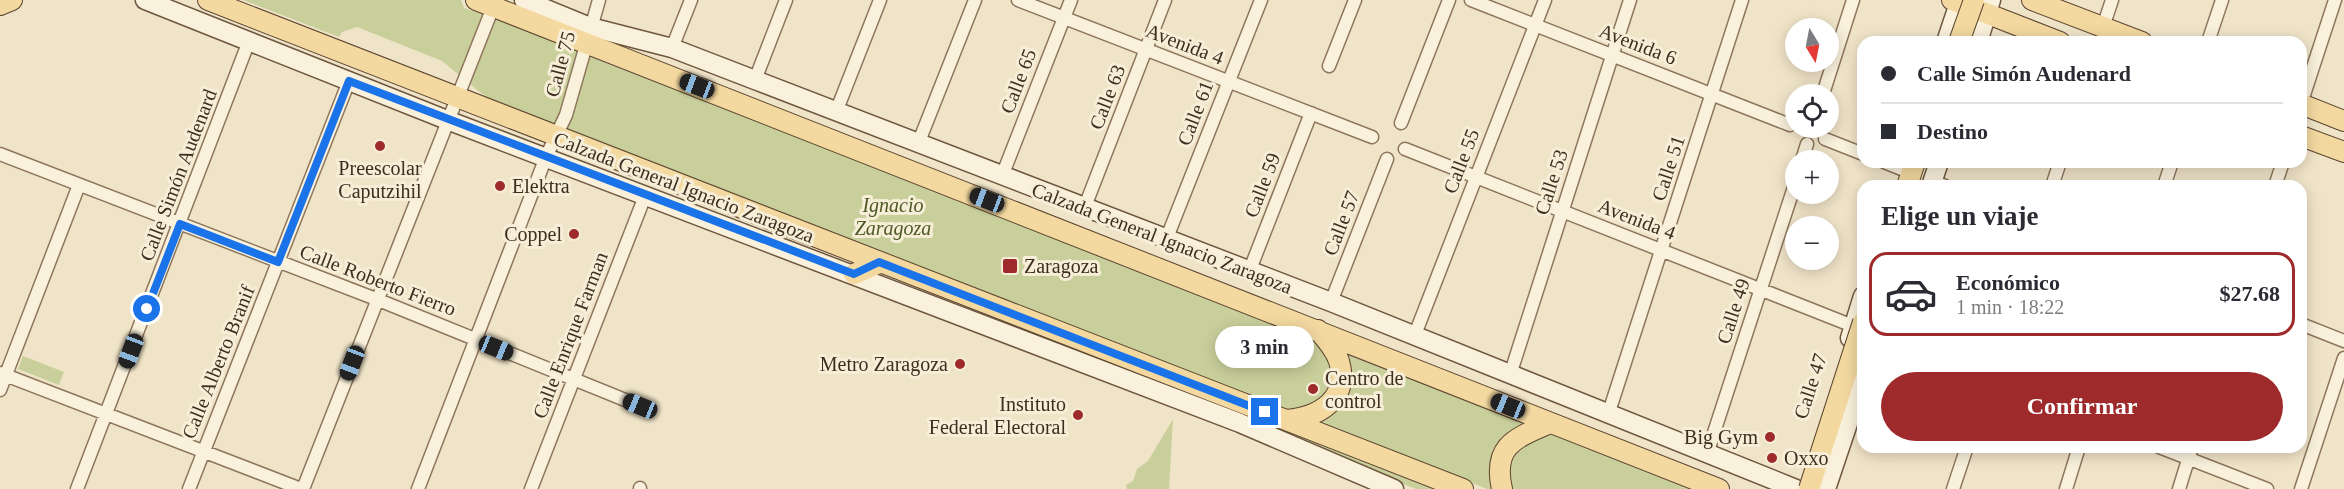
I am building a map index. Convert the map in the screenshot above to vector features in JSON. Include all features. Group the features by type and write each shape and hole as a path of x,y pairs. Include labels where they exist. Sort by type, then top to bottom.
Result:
{"main road":[{"path":"0,5 12,0"},
{"name":"Calzada General Ignacio Zaragoza","path":"145,0 447,120 1269,435 1383,487"},
{"name":"Calzada General Ignacio Zaragoza","path":"208,0 456,99 1463,489"},
{"name":"Calzada General Ignacio Zaragoza","path":"524,0 588,34 672,48 1084,209 1331,302 1608,416 1796,489"},
{"path":"2032,0 2126,36"},
{"name":"Calzada General Ignacio Zaragoza","path":"488,2 588,34 1318,330 1719,489"},
{"path":"1950,36 1970,3"},
{"path":"1961,36 1970,3"},
{"path":"1970,3 1977,36"},
{"path":"1970,3 2046,36"},
{"path":"2307,106 2344,121"},
{"path":"2307,138 2344,152"},
{"path":"846,249 852,274 879,262"},
{"path":"1809,489 1857,327"},
{"name":"Calle 47","path":"1802,489 1814,446 1857,327"},
{"path":"1287,420 1319,414 1336,394 1340,385 1339,360 1318,330"},
{"path":"1826,489 1857,397"},
{"path":"1835,489 1857,419"},
{"path":"1502,489 1502,457 1514,439 1550,423"},
{"path":"1814,446 1815,458 1824,466 1836,465 1845,456"}],"street":[{"name":"Calle 75","path":"418,489 577,81 599,0"},
{"path":"672,48 691,0"},
{"path":"755,80 786,0"},
{"path":"836,112 880,0"},
{"path":"918,144 975,0"},
{"name":"Avenida 4","path":"1018,0 1372,137"},
{"name":"Calle 65","path":"1002,176 1071,0"},
{"name":"Calle 63","path":"1084,209 1165,0"},
{"name":"Calle 61","path":"1166,240 1261,0"},
{"path":"1329,66 1355,0"},
{"path":"1401,123 1449,0"},
{"name":"Avenida 6","path":"1472,0 1785,123"},
{"name":"Calle 55","path":"1414,337 1545,0"},
{"name":"Calle 53","path":"1510,375 1630,0"},
{"name":"Calle 51","path":"1608,416 1742,0"},
{"path":"1826,84 1853,0"},
{"path":"2103,27 2112,0"},
{"path":"2210,36 2222,0"},
{"path":"2307,86 2335,0"},
{"path":"3,374 302,489 456,99 488,2"},
{"name":"Calle Simón Audenard","path":"76,489 249,42"},
{"name":"Calle Alberto Branif","path":"189,489 349,81"},
{"name":"Calle 59","path":"1249,272 1311,113"},
{"path":"1825,139 1857,152"},
{"path":"1805,150 1807,144"},
{"name":"Avenida 4","path":"1406,149 1760,289 1857,324"},
{"name":"Calle Roberto Fierro","path":"0,154 376,299 640,406"},
{"name":"Calle 57","path":"1331,302 1387,159"},
{"path":"0,390 3,374 79,185"},
{"name":"Calle Enrique Farman","path":"531,489 645,196"},
{"name":"Calle 49","path":"1707,454 1788,204"},
{"path":"2307,326 2344,341"},
{"path":"2301,489 2344,358"},
{"path":"1953,489 1965,453"},
{"path":"2066,489 2077,453"},
{"path":"2179,489 2190,453 2266,489"}],"green space":[{"name":"Ignacio Zaragoza","path":"243,0 461,0 464,8 503,21 538,28 598,60 1713,489 1487,489 487,98 442,61 357,27 342,32 339,37"},
{"path":"23,356 64,372 59,385 18,369"},
{"path":"1210,400 1445,489 1416,489 1196,403"},
{"path":"1173,419 1169,489 1127,489 1126,485 1133,481 1137,469 1148,461"}],"place":[{"name":"Preescolar Caputzihil","path":"380,146"},
{"name":"Elektra","path":"500,186"},
{"name":"Coppel","path":"574,234"},
{"name":"Zaragoza","path":"1010,266"},
{"name":"Metro Zaragoza","path":"960,364"},
{"name":"Centro de control","path":"1313,389"},
{"name":"Instituto Federal Electoral","path":"1078,415"},
{"name":"Big Gym","path":"1770,437"},
{"name":"Oxxo","path":"1772,458"}],"route":[{"path":"147,309 180,224 278,262 349,81 854,274 879,262 1265,412"}]}
